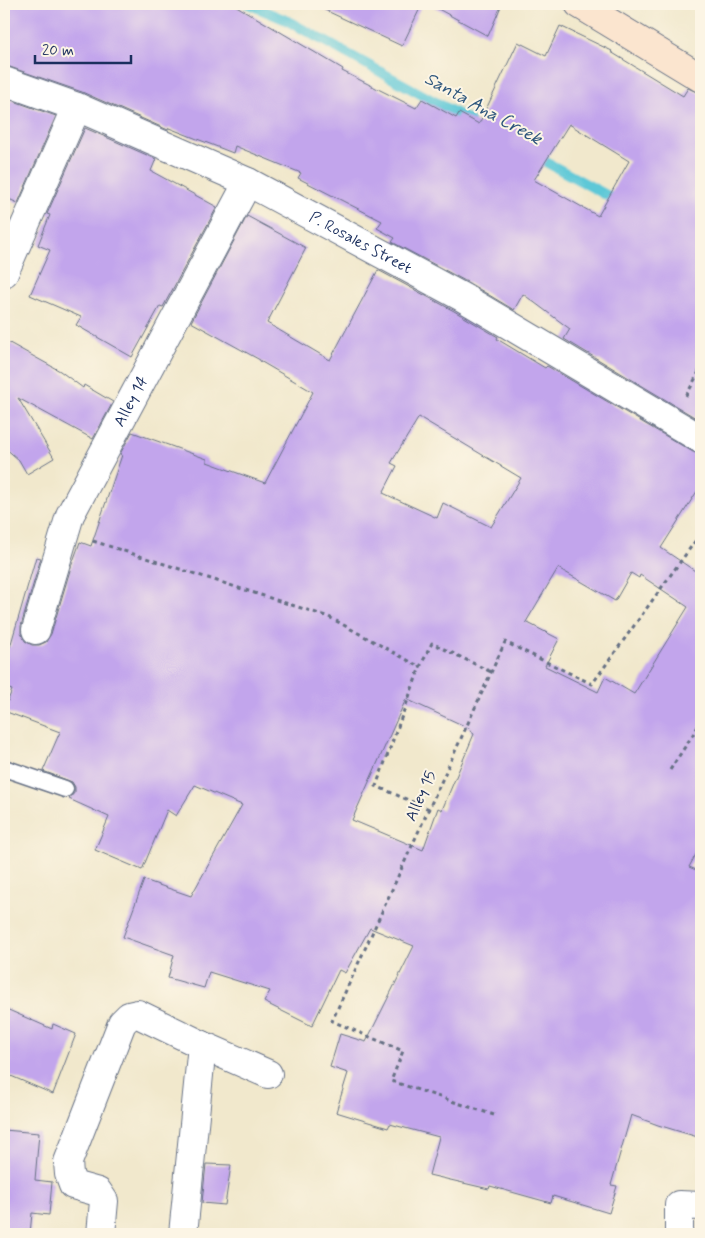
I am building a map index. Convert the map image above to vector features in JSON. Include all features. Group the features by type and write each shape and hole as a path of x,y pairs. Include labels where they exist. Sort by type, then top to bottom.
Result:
{"main road":[{"path":"579,4 701,78"}],"street":[{"name":"P. Rosales Street","path":"4,81 77,107 248,182 462,297 701,439"},
{"path":"4,273 77,107"},
{"name":"Alley 14","path":"36,630 70,515 248,182"},
{"path":"101,1234 104,1201 98,1192 74,1185 69,1174 68,1162 122,1023 129,1016 138,1014 268,1074"},
{"path":"183,1234 202,1045"},
{"path":"679,1234 679,1204 701,1206"}],"lane":[{"path":"4,768 65,789"}],"path":[{"path":"64,532 329,617 420,667"},
{"name":"Alley 15","path":"494,1115 391,1081 403,1051 332,1021 505,642 592,684 701,533"},
{"path":"429,809 376,786 420,667 432,643 491,672"},
{"path":"670,770 701,722"}],"building":[{"path":"4,4 233,4 343,69 342,71 416,108 422,99 456,118 459,113 479,124 518,42 546,56 560,26 612,51 683,96 688,88 701,94 701,421 564,339 570,329 523,294 514,310 469,283 392,242 395,238 377,228 382,221 298,178 301,173 235,146 233,153 169,128 168,130 82,92 4,65","holes":["569,124 629,161 598,216 534,180"]},
{"path":"312,4 422,4 402,46"},
{"path":"429,4 502,4 488,36"},
{"path":"11,100 56,116 18,203 4,197 4,118"},
{"path":"85,128 156,159 151,171 217,207 163,307 160,306 132,357 76,325 81,317 30,295 50,250 38,245 50,215 47,214"},
{"path":"247,216 306,248 267,323 330,360 378,270 454,311 545,368 547,366 701,455 701,485 661,548 701,575 701,845 689,867 701,872 701,1138 631,1115 611,1185 617,1186 609,1213 553,1196 551,1203 490,1186 489,1189 429,1175 439,1137 390,1124 388,1128 336,1112 348,1073 330,1067 340,1034 366,1042 414,946 370,928 345,973 339,970 312,1026 264,1002 270,991 209,972 204,988 168,978 174,955 123,937 144,880 191,896 242,805 195,785 176,816 167,810 142,870 95,850 109,817 69,799 75,792 72,782 43,771 60,732 4,711 12,690 4,687 4,644 10,647 36,557 41,558 21,626 21,633 25,641 32,645 46,642 51,634 80,542 91,546 122,455 120,454 132,432 207,459 207,462 265,483 313,392 191,322","holes":["419,417 521,478 491,527 443,503 437,518 383,493 397,466 391,463","558,568 615,601 631,573 639,578 640,575 688,607 634,694 605,677 598,692 545,666 559,639 526,622","406,699 471,729 470,731 474,734 442,810 438,808 423,850 352,820"]},
{"path":"4,340 60,371 83,388 84,385 113,402 93,439 18,398 54,458 27,474 19,460 4,447"},
{"path":"4,1008 52,1029 53,1024 76,1034 53,1094 4,1073"},
{"path":"4,1130 39,1133 35,1180 52,1182 49,1215 32,1213 30,1234 4,1234"},
{"path":"206,1164 231,1165 225,1205 202,1203"}],"waterway":[{"name":"Santa Ana Creek","path":"248,4 286,20 470,121"},
{"name":"Santa Ana Creek","path":"535,156 621,203"}]}
